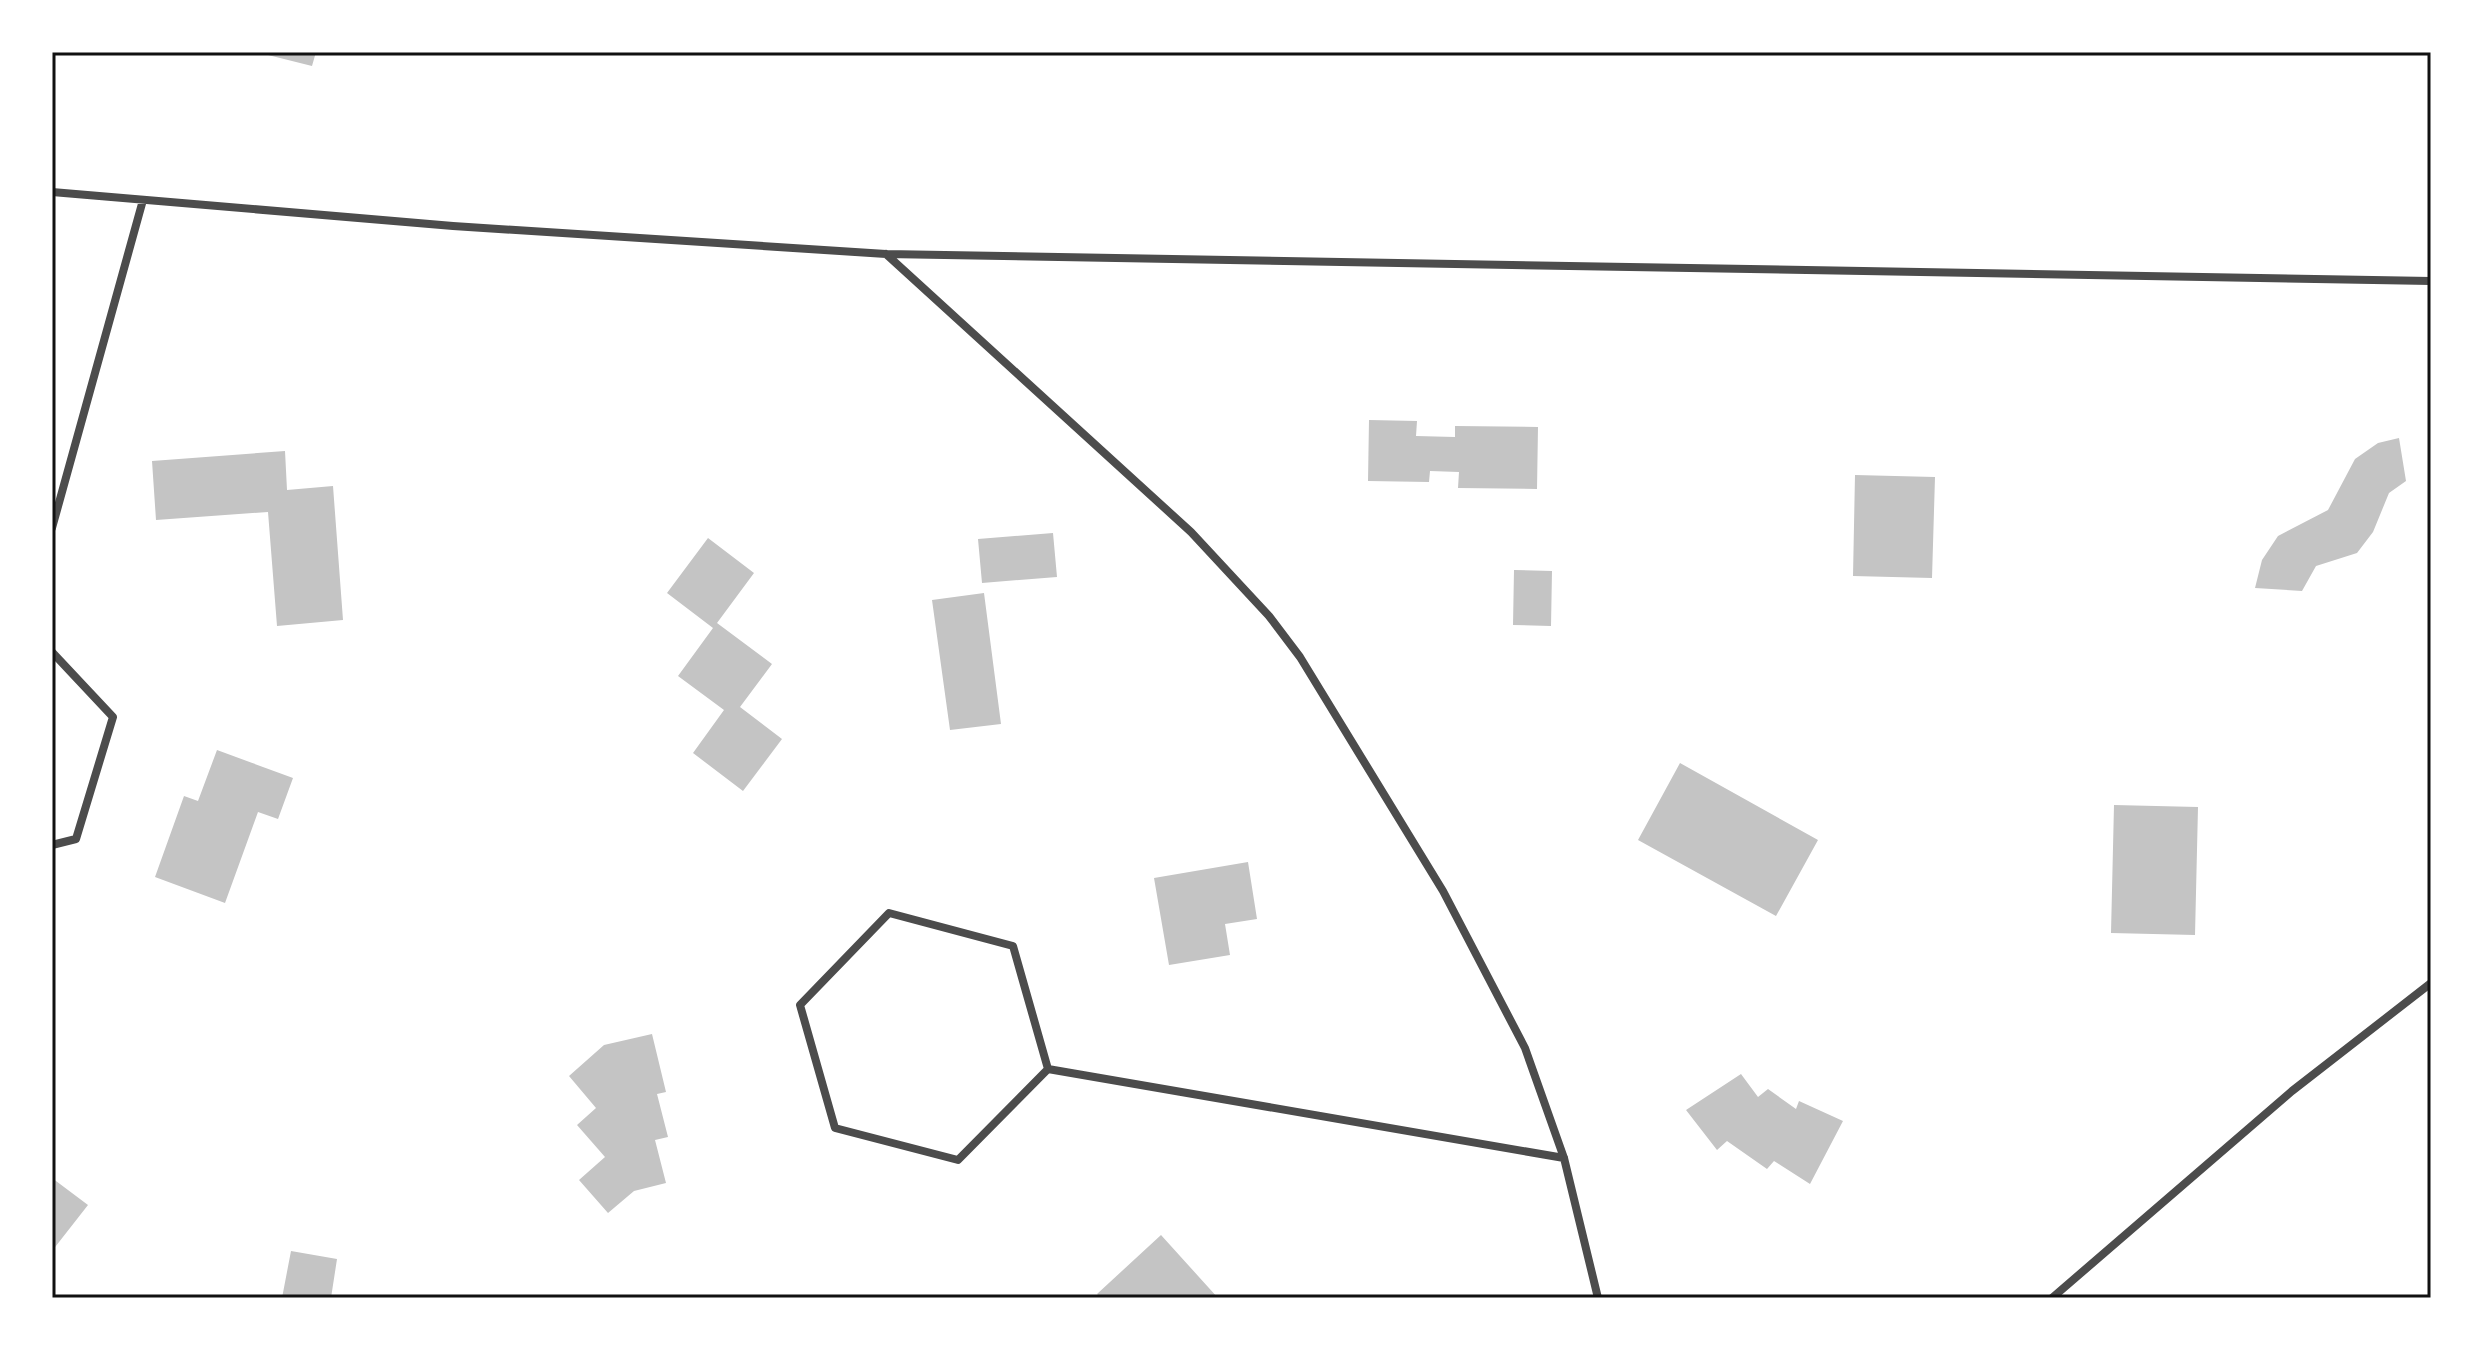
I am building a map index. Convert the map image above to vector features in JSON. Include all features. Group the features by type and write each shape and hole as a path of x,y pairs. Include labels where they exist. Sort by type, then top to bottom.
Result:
{"street":[{"path":"52,192 453,226 886,254 2431,281"},
{"path":"52,528 143,200"},
{"path":"886,254 1191,532 1269,616 1300,657 1443,891 1537,1075 1564,1158 1598,1298"},
{"path":"52,652 113,717 76,839 52,845"},
{"path":"889,913 1013,946 1048,1069 958,1160 865,1136 835,1128 800,1005 889,913"},
{"path":"2052,1298 2292,1091 2431,983"},
{"path":"1048,1069 1564,1158"}],"building":[{"path":"256,52 316,52 312,66"},
{"path":"1369,420 1417,421 1416,436 1455,437 1455,426 1538,427 1537,489 1458,488 1459,472 1430,471 1429,482 1368,481"},
{"path":"2399,438 2406,481 2389,493 2373,532 2357,553 2316,566 2302,591 2255,588 2262,560 2278,536 2328,510 2355,459 2378,443"},
{"path":"285,451 287,490 333,486 343,620 277,626 268,512 156,520 152,461"},
{"path":"1855,475 1935,477 1932,578 1853,576"},
{"path":"1053,533 1057,577 982,583 978,539"},
{"path":"708,538 754,573 717,623 772,664 740,707 782,739 743,791 693,753 724,710 678,676 713,628 667,593"},
{"path":"1514,570 1552,571 1551,626 1513,625"},
{"path":"984,593 1001,724 950,730 932,600"},
{"path":"217,750 293,778 278,819 258,812 225,903 155,877 184,796 198,801"},
{"path":"1680,763 1818,840 1776,916 1638,840"},
{"path":"2114,805 2198,807 2195,935 2111,933"},
{"path":"1248,862 1257,919 1225,924 1230,955 1169,965 1154,878"},
{"path":"652,1034 666,1092 657,1094 668,1137 655,1140 666,1183 634,1191 608,1213 579,1180 605,1157 577,1125 596,1108 569,1076 604,1045"},
{"path":"1741,1074 1758,1097 1768,1089 1796,1109 1799,1101 1843,1121 1810,1184 1774,1161 1767,1169 1727,1141 1717,1150 1686,1110"},
{"path":"52,1178 88,1205 52,1251"},
{"path":"1161,1235 1218,1298 1101,1298 1097,1294"},
{"path":"291,1251 337,1259 331,1298 282,1298"}]}
